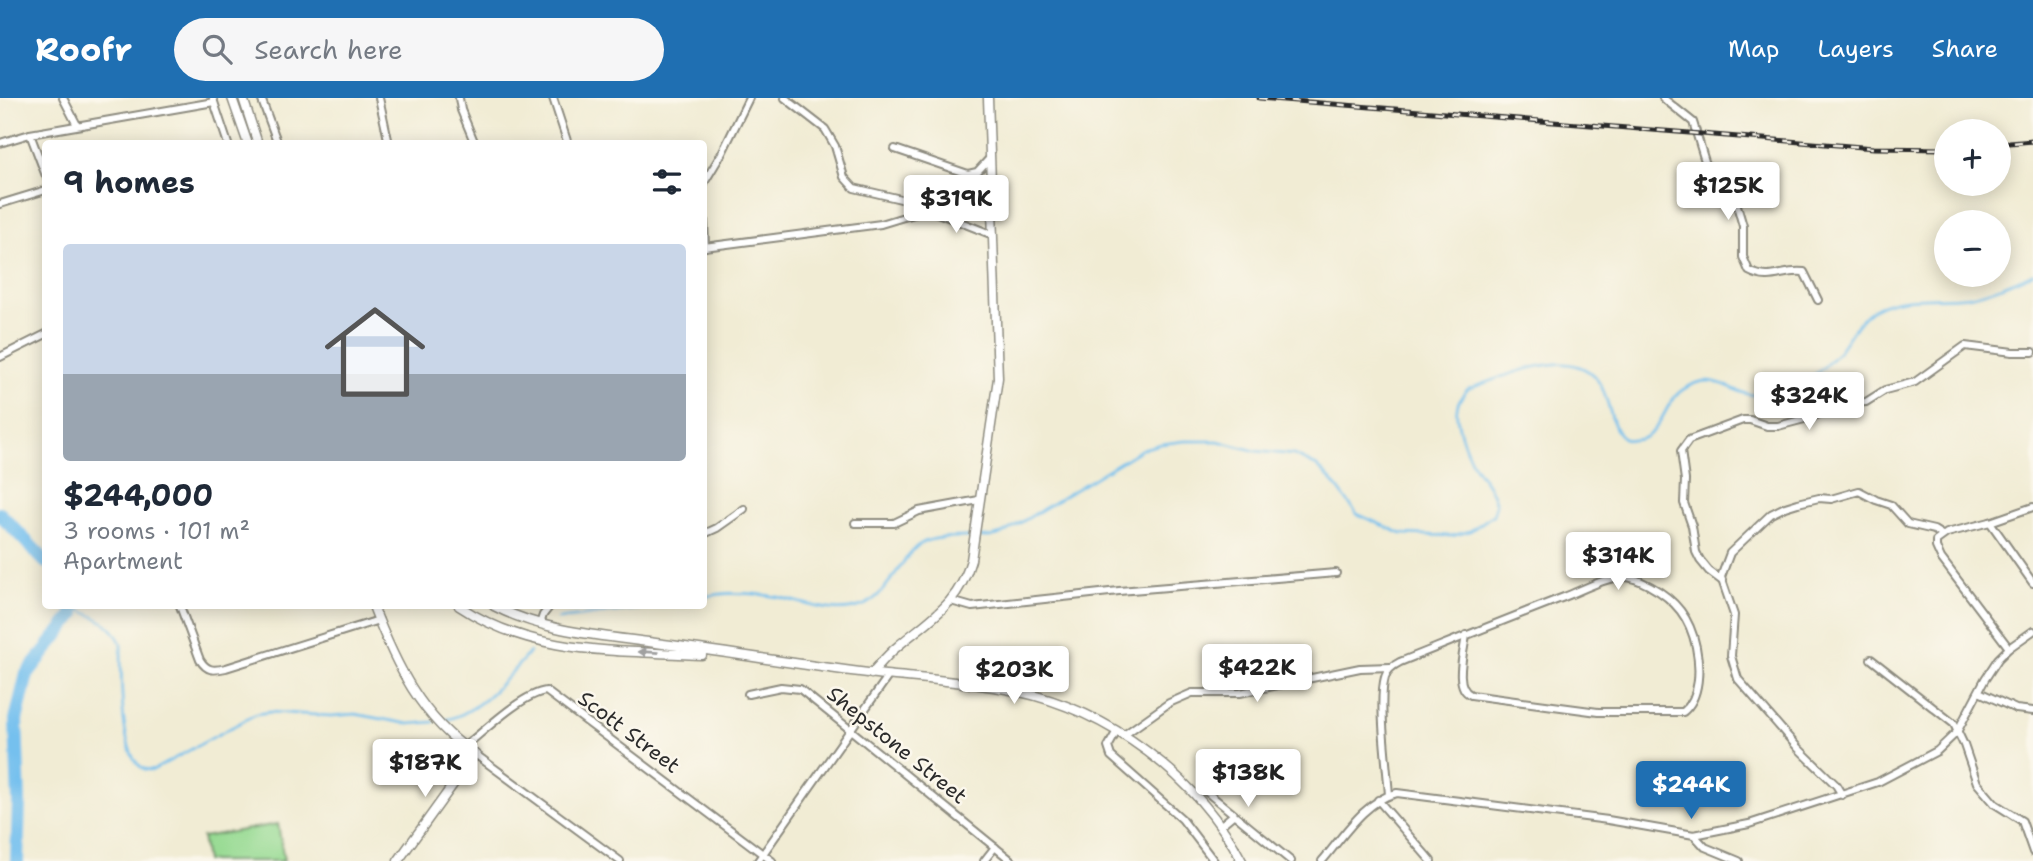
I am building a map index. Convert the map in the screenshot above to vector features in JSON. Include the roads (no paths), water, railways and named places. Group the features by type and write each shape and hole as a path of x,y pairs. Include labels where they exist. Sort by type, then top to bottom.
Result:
{"main road":[{"path":"232,98 247,140"},
{"path":"243,98 257,140"},
{"path":"872,674 892,651 926,625 951,601 962,585 971,560 998,378 988,98"},
{"path":"374,609 405,677 425,708 445,731 475,754 398,861"},
{"path":"465,609 501,628 553,645 740,657"},
{"path":"502,609 540,624 589,634 740,657 983,685 1037,696 1121,733 1191,790 1221,825 1242,861"}],"street":[{"path":"63,98 77,125"},
{"path":"261,98 277,140"},
{"path":"379,98 389,140"},
{"path":"458,98 473,140"},
{"path":"554,98 567,140"},
{"path":"707,178 749,98"},
{"path":"785,98 825,129 835,146 844,177 849,184 929,210 993,235"},
{"path":"1663,98 1693,122 1707,168 1734,195 1743,226 1743,257 1749,271 1770,278 1796,271 1804,272 1818,300"},
{"path":"0,143 30,134 214,100 227,140"},
{"path":"30,134 42,166"},
{"path":"895,149 968,174 976,172 989,159"},
{"path":"0,204 42,191"},
{"path":"707,247 881,224 929,210"},
{"path":"0,357 42,336"},
{"path":"1721,580 1700,561 1684,503 1685,480 1681,451 1689,440 1743,420 1778,426 1812,417 1837,405 1866,402 1885,390 1915,382 1965,346 2033,352"},
{"path":"1842,795 1836,785 1798,748 1738,679 1731,656 1734,615 1721,580 1724,564 1730,553 1759,524 1785,507 1815,499 1831,499 1863,492 1894,507 1908,524 1934,530 1942,535"},
{"path":"856,523 894,523 919,511 979,500"},
{"path":"2008,648 1941,558 1936,544 1942,535 2033,508"},
{"path":"707,533 744,509"},
{"path":"1990,522 2033,583"},
{"path":"951,601 972,607 1118,591 1336,573"},
{"path":"1214,861 1182,819 1111,756 1108,747 1121,733 1169,703 1192,693 1240,693 1360,668 1391,667 1466,635 1601,582 1620,578 1635,579 1674,601 1686,617 1697,651 1696,692 1693,701 1683,712 1667,714 1598,712 1471,695 1464,691 1461,682 1466,635"},
{"path":"181,609 200,660 204,667 212,670 379,620"},
{"path":"540,624 548,609"},
{"path":"1322,861 1378,800 1389,795 1415,794 1517,810 1608,820 1694,835 1749,824 1842,795 1878,782 1937,751 1957,732 1991,670 2008,648 2033,631"},
{"path":"1871,659 1952,722 1964,745 1977,783 1995,804 2025,824 2033,852"},
{"path":"1389,795 1383,697 1384,678 1391,667"},
{"path":"758,861 889,676"},
{"name":"Shepstone Street","path":"748,694 781,687 800,689 1012,861"},
{"name":"Scott Street","path":"464,747 534,694 546,691 772,861"},
{"path":"1979,692 2016,709 2033,711"},
{"path":"475,754 620,861"},
{"path":"1226,756 1202,785 1210,797 1291,861"},
{"path":"1378,800 1431,861"},
{"path":"1221,825 1233,815"},
{"path":"1694,835 1705,847 1738,861"},
{"path":"984,861 995,847"}],"waterway":[{"path":"978,537 1002,534 1142,449 1184,441 1218,441 1256,451 1294,455 1317,466 1334,483 1357,514 1402,534 1452,536 1470,531 1493,515 1496,505 1489,487 1469,457 1459,428 1458,405 1468,389 1533,367 1555,364 1577,366 1592,374 1601,386 1615,427 1622,436 1632,440 1640,439 1652,432 1676,396 1693,384 1702,381 1714,382 1756,395 1782,392 1819,371 1838,352 1861,320 1879,306 1901,300 1977,294 2033,273"},
{"path":"0,514 42,558"},
{"path":"707,596 750,594 778,597 830,609 851,609 865,605 876,597 910,554 925,542 950,537 971,537"},
{"path":"17,861 19,802 16,720 27,674 74,614 72,609"},
{"path":"79,609 107,625 121,644 122,696 127,741 133,758 142,768 155,769 256,714 355,714 409,724 434,722"},
{"path":"558,619 639,609"},
{"path":"441,721 468,711 479,703 501,684 530,652"}],"railway":[{"path":"1259,98 1874,148 1934,149"},
{"path":"2011,143 2033,141"}]}
